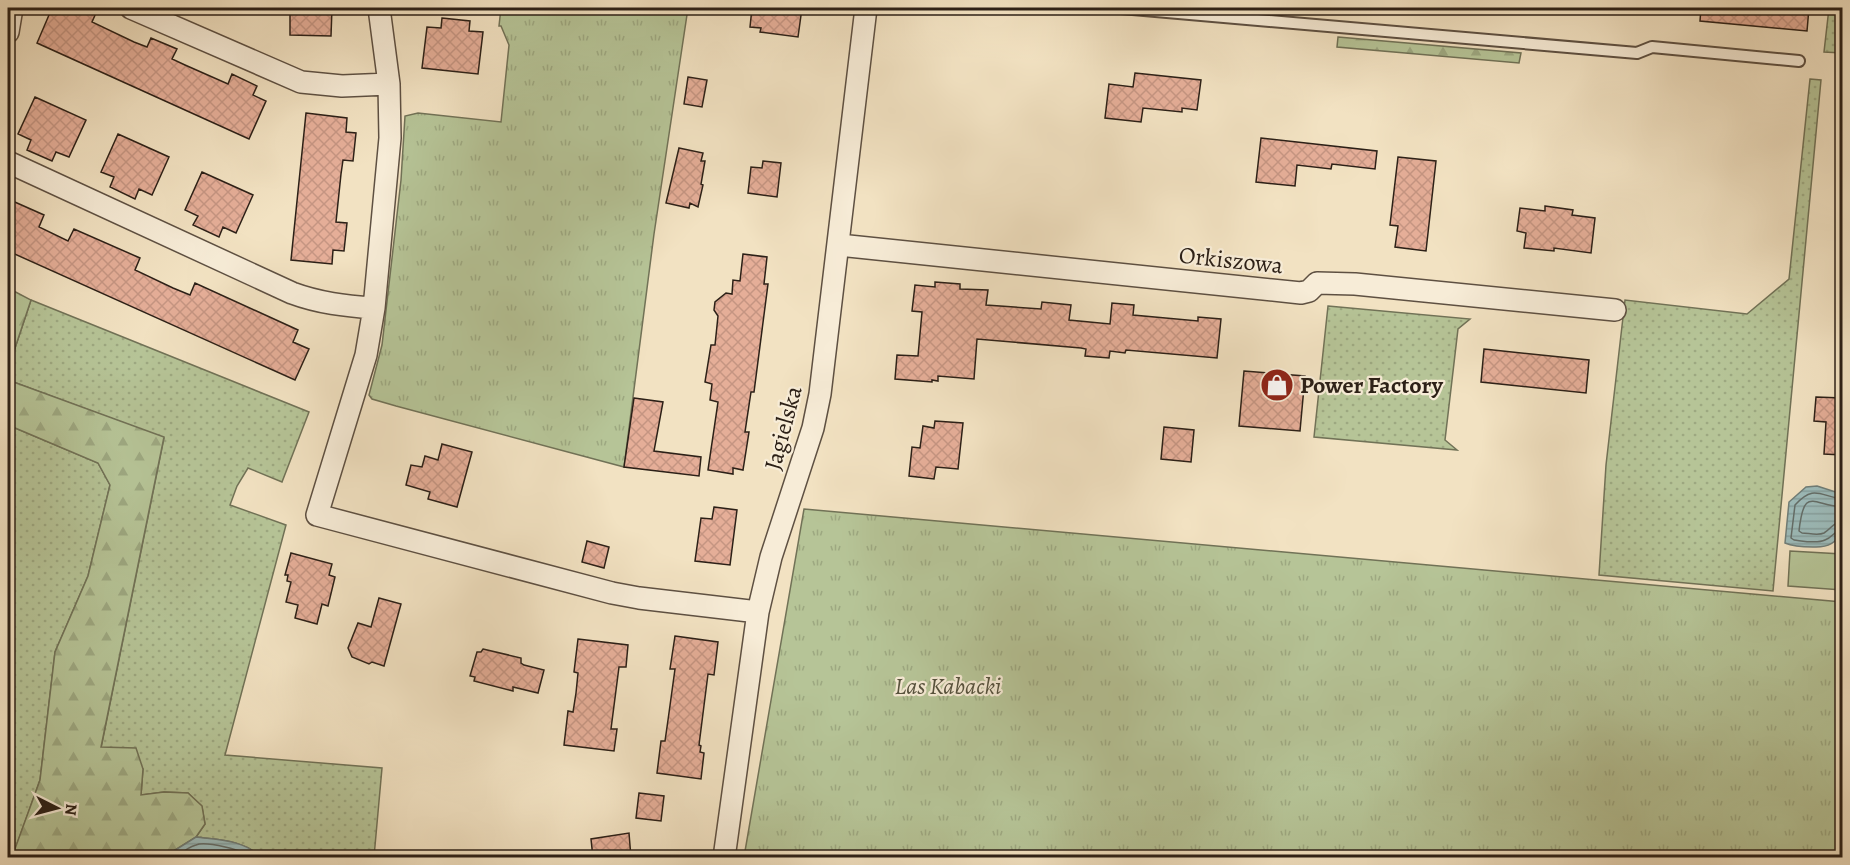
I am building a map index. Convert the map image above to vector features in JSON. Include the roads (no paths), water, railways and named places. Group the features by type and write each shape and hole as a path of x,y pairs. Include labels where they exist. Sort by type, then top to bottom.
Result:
{"street":[{"path":"8,32 12,8"},
{"path":"131,8 301,82 342,87 389,84"},
{"path":"379,8 389,84 390,138 374,308 366,355 317,515 612,593 758,612"},
{"name":"Jagielska","path":"724,858 758,612 771,557 813,428 820,394 866,8"},
{"path":"8,162 292,293 312,300 374,308"},
{"name":"Orkiszowa","path":"839,245 1301,293 1309,291 1317,283 1355,284 1615,310"}],"lane":[{"path":"1121,8 1637,53 1652,47 1799,61"}],"water":[{"path":"1817,486 1842,494 1843,513 1838,538 1824,546 1799,546 1785,543 1789,502 1806,487"},
{"path":"196,837 239,844 254,851 260,857 164,857"}],"place":[{"name":"Power Factory","path":"1277,385"}],"park label":[{"name":"Las Kabacki","path":"948,686"}]}
